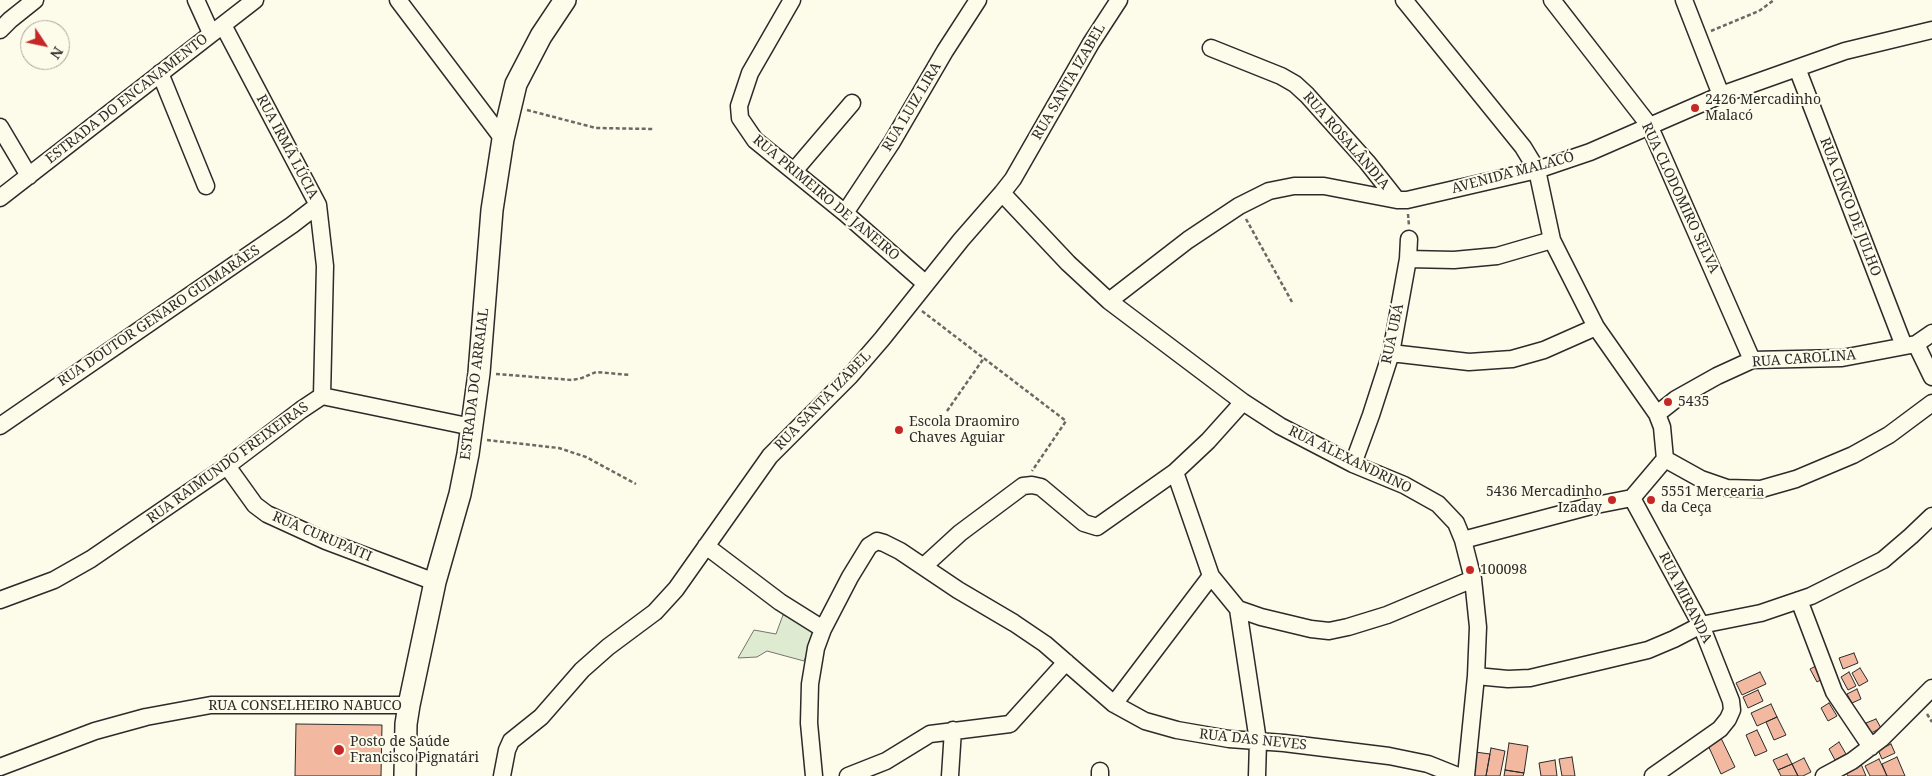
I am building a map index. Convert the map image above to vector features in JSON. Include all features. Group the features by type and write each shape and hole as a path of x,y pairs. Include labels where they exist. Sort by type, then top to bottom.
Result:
{"main road":[{"name":"ESTRADA DO ARRAIAL","path":"405,776 406,724 409,705 435,582 460,494 471,433 479,373 492,210 503,139 516,84 541,36 564,0"}],"street":[{"path":"3,25 35,0"},
{"name":"RUA IRMÃ LÚCIA","path":"196,0 217,29 318,205 326,266 322,396"},
{"name":"ESTRADA DO ENCANAMENTO","path":"0,198 255,0"},
{"path":"398,0 503,139"},
{"name":"RUA PRIMEIRO DE JANEIRO","path":"792,0 750,73 739,106 740,118 755,140 845,213 926,284"},
{"name":"RUA LUIZ LIRA","path":"845,213 892,142 945,51 978,0"},
{"name":"RUA SANTA IZABEL","path":"502,776 507,750 511,741 541,717 593,660 655,612 676,589 770,456 850,376 1002,193 1017,171 1090,43 1119,0"},
{"path":"1404,0 1523,147 1537,170 1552,240 1596,328 1657,414 1662,427 1665,459 1632,498 1591,506 1464,540"},
{"name":"RUA CLODOMIRO SELVA","path":"1552,0 1649,125 1752,360"},
{"path":"1684,0 1721,95"},
{"name":"AVENIDA MALACÓ","path":"1109,301 1188,240 1239,206 1269,191 1294,186 1324,186 1402,200 1537,170 1590,152 1721,95 1797,68 1845,51 1932,30"},
{"name":"RUA ROSALÂNDIA","path":"1211,48 1295,84 1308,95 1402,200"},
{"name":"RUA CINCO DE JULHO","path":"1797,68 1910,345 1932,377"},
{"path":"160,72 206,186"},
{"path":"794,171 852,103"},
{"path":"0,128 29,176"},
{"name":"RUA ALEXANDRINO","path":"1002,193 1068,263 1109,301 1243,402 1280,426 1353,464 1404,485 1438,504 1456,523 1464,540 1473,579 1478,628 1476,676 1466,776"},
{"name":"RUA DOUTOR GENARO GUIMARÃES","path":"0,426 292,225 318,205"},
{"name":"RUA UBÁ","path":"1353,464 1372,415 1391,353 1408,259 1409,239"},
{"path":"1408,259 1454,260 1496,256 1552,240"},
{"path":"1391,353 1470,362 1512,359 1544,350 1596,328"},
{"name":"RUA CAROLINA","path":"1657,414 1676,399 1717,376 1752,360 1842,358 1910,345 1932,333"},
{"name":"RUA RAIMUNDO FREIXEIRAS","path":"0,600 54,580 91,559 227,466 322,396 471,433"},
{"path":"924,566 960,534 1020,488 1032,485 1041,487 1084,523 1097,527 1175,472 1208,441 1243,402"},
{"path":"1665,459 1701,479 1727,488 1761,489 1796,479 1853,455 1889,435 1932,403"},
{"name":"RUA CURUPAITI","path":"227,466 255,505 267,514 326,541 435,582"},
{"path":"1175,472 1211,576 1238,608 1261,617 1329,631 1387,615 1473,579"},
{"name":"RUA MIRANDA","path":"1632,498 1701,626 1731,701 1732,710 1728,720 1720,729 1653,776"},
{"path":"1476,676 1508,679 1530,678 1648,650 1674,640 1701,626 1761,613 1799,600 1854,576 1883,560 1932,516"},
{"name":"RUA DAS NEVES","path":"822,629 850,577 870,546 877,541 924,566 958,590 1014,623 1045,644 1114,704 1145,721 1177,730 1229,739 1389,756 1428,764 1458,776"},
{"path":"706,546 780,602 822,629 814,656 810,684 809,723 814,776"},
{"path":"1114,704 1211,576"},
{"path":"1799,600 1834,692 1871,747"},
{"path":"1238,608 1258,741 1258,776"},
{"path":"848,776 886,761 930,734 1010,724 1066,662"},
{"path":"1824,776 1881,740 1932,688"},
{"name":"RUA CONSELHEIRO NABUCO","path":"0,767 95,732 146,717 211,705 409,705"},
{"path":"950,776 953,730"}],"path":[{"path":"1698,36 1759,11 1774,0"},
{"path":"511,106 596,128 653,129"},
{"path":"1402,200 1409,239"},
{"path":"1239,206 1292,302"},
{"path":"911,302 1066,421 1020,488"},
{"path":"947,411 984,358"},
{"path":"479,373 572,380 596,372 630,375"},
{"path":"471,433 559,448 586,457 636,484"}],"green space":[{"path":"783,615 818,628 804,661 767,651 757,657 738,658 754,630 776,634"}],"building":[{"path":"1854,653 1858,663 1843,669 1839,658"},
{"path":"1818,665 1826,677 1817,682 1810,669"},
{"path":"1860,668 1868,681 1859,686 1852,673"},
{"path":"1760,672 1766,684 1742,695 1736,683"},
{"path":"1849,672 1856,686 1848,690 1841,677"},
{"path":"1857,689 1861,699 1852,703 1847,694"},
{"path":"1758,690 1763,701 1748,708 1743,697"},
{"path":"1829,703 1837,716 1828,721 1821,708"},
{"path":"1771,704 1777,717 1757,726 1751,713"},
{"path":"1777,717 1786,735 1774,740 1766,722"},
{"path":"1876,719 1881,728 1871,733 1866,723"},
{"name":"Posto de Saúde Francisco Pignatári","path":"296,724 382,725 381,776 295,776"},
{"path":"1757,730 1767,751 1755,756 1746,735"},
{"path":"1720,736 1735,767 1721,774 1707,743"},
{"path":"1839,742 1846,754 1835,760 1829,749"},
{"path":"1509,743 1528,746 1524,773 1505,770"},
{"path":"1891,744 1895,753 1882,759 1878,750"},
{"path":"1491,748 1505,751 1500,776 1486,776"},
{"path":"1475,752 1490,754 1486,776 1471,776"},
{"path":"1787,754 1792,764 1778,770 1773,760"},
{"path":"1572,757 1575,776 1562,776 1559,759"},
{"path":"1897,757 1905,776 1887,776 1882,764"},
{"path":"1804,758 1811,772 1798,776 1792,764"},
{"path":"1879,759 1887,776 1870,776 1865,766"},
{"path":"1555,760 1557,776 1541,776 1539,763"},
{"path":"1792,764 1798,776 1781,776 1778,770"},
{"path":"1861,764 1866,776 1848,776 1845,771"},
{"path":"1505,770 1524,773 1523,776 1504,776"}],"place":[{"name":"2426 Mercadinho Malacó","path":"1695,108"},
{"name":"5435","path":"1668,402"},
{"name":"Escola Draomiro Chaves Aguiar","path":"899,430"},
{"name":"5436 Mercadinho Izaday","path":"1612,500"},
{"name":"5551 Mercearia da Ceça","path":"1651,500"},
{"name":"100098","path":"1470,570"},
{"name":"Posto de Saúde Francisco Pignatári","path":"339,750"}]}
